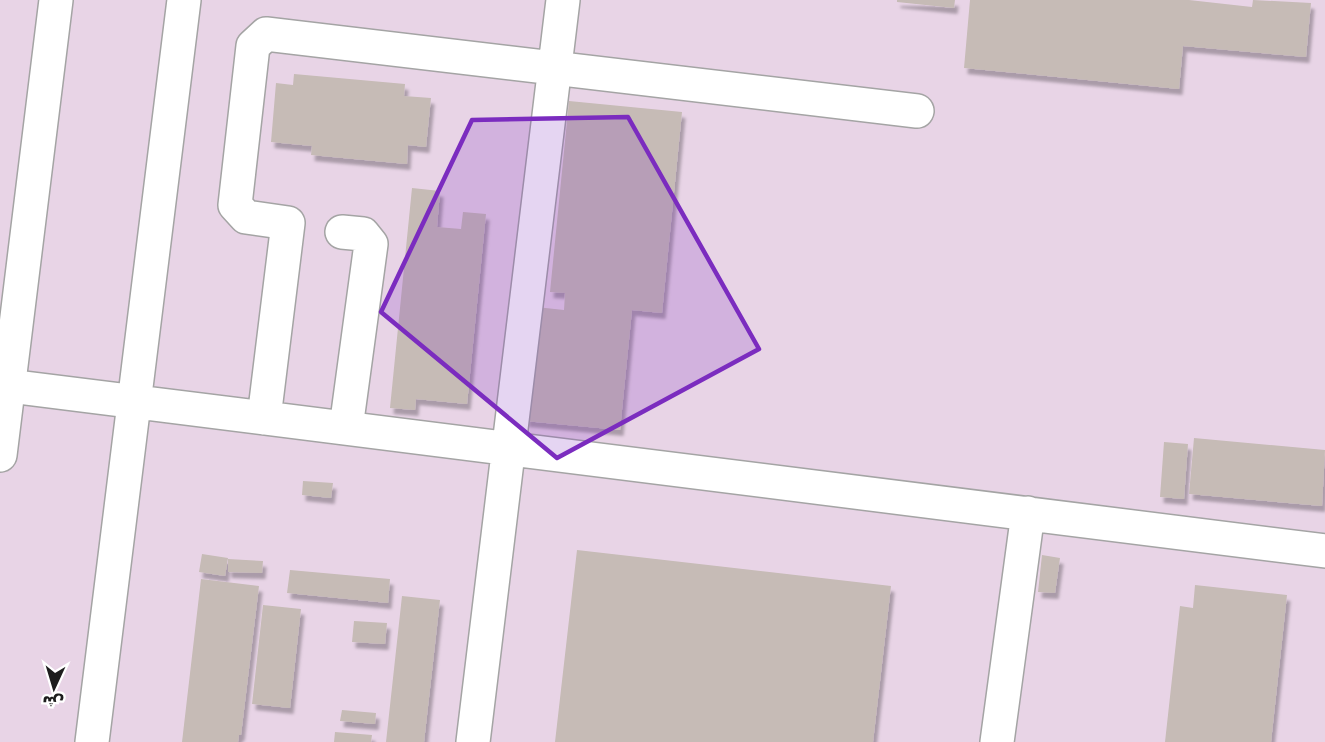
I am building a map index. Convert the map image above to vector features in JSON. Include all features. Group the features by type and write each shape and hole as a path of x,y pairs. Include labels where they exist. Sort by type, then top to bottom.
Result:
{"lane":[{"path":"0,455 56,0"},
{"path":"92,742 184,0"},
{"path":"473,742 563,0"},
{"path":"264,418 288,223 246,217 235,205 254,46 266,34 917,111"},
{"path":"342,232 363,234 371,244 346,428"},
{"path":"9,386 1325,551"},
{"path":"997,742 1028,513"}],"highlighted area":[{"path":"628,117 759,349 557,458 381,312 472,120"}],"shaded area":[{"path":"0,0 1325,0 1325,742 0,742"}],"building":[{"path":"897,0 955,0 954,8 897,2"},
{"path":"970,0 1189,0 1252,7 1253,0 1311,3 1306,57 1183,46 1179,89 964,68"},
{"path":"294,74 405,84 404,96 431,98 426,147 408,145 407,164 311,155 312,146 271,142 276,83 293,85"},
{"path":"569,101 682,112 662,313 632,310 620,430 525,421 536,307 564,310 565,293 550,292"},
{"path":"412,188 440,191 437,227 461,229 463,212 486,214 467,404 416,399 415,410 390,408"},
{"path":"1194,438 1325,450 1322,506 1189,494"},
{"path":"1164,442 1188,444 1184,499 1160,497"},
{"path":"303,481 333,483 331,498 302,495"},
{"path":"577,550 891,586 873,742 555,742"},
{"path":"202,554 228,558 225,576 199,572"},
{"path":"1042,555 1060,558 1055,593 1038,592"},
{"path":"228,559 263,561 262,573 228,572"},
{"path":"290,570 390,579 388,603 287,593"},
{"path":"201,579 259,586 241,735 239,735 238,742 182,742"},
{"path":"1195,585 1287,595 1271,742 1165,742 1180,606 1193,608"},
{"path":"402,596 440,600 424,742 386,742"},
{"path":"263,605 301,609 290,708 252,704"},
{"path":"354,621 387,623 385,644 352,642"},
{"path":"342,710 376,713 375,724 340,721"},
{"path":"335,732 372,735 371,742 334,742"}]}
